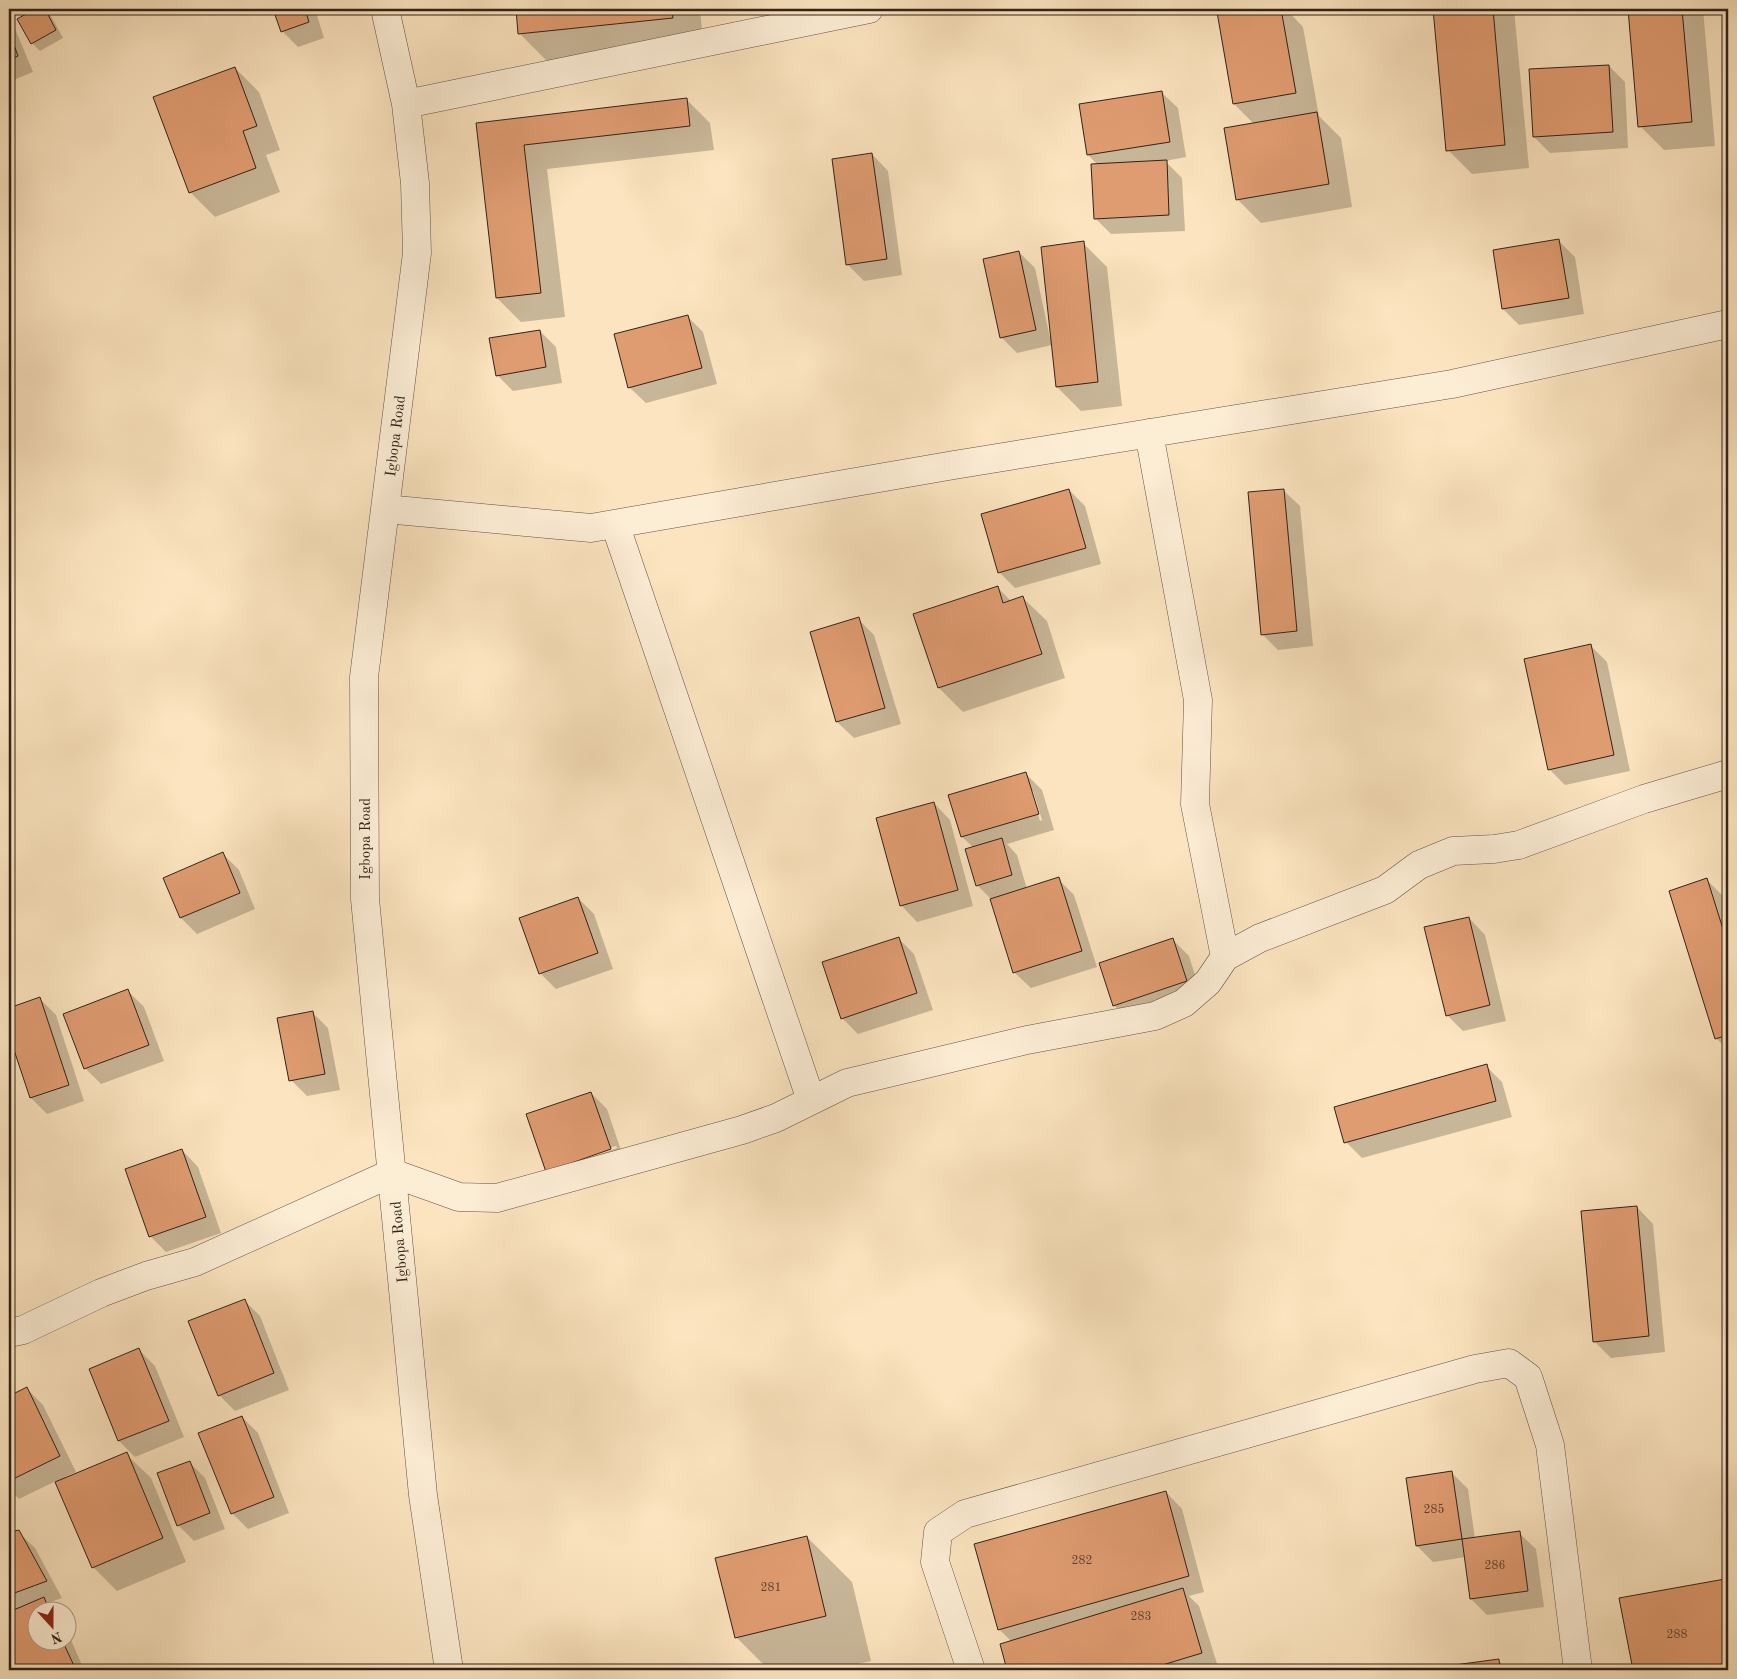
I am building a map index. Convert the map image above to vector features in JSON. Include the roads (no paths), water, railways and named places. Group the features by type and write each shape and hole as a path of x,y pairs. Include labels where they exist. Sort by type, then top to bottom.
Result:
{"street":[{"name":"Igbopa Road","path":"386,9 406,104 415,183 417,253 364,677 365,890 423,1496 449,1670"},
{"path":"406,104 869,9"},
{"path":"385,509 591,528 1149,433 1452,384 1728,324"},
{"path":"1149,433 1198,700 1195,804 1225,958"},
{"path":"615,524 811,1100"},
{"path":"9,1333 23,1330 146,1276 196,1262 392,1173 459,1197 497,1198 742,1130 776,1118 847,1083 1027,1040 1155,1016 1184,1003 1208,982 1225,958 1260,938 1385,890 1419,865 1453,851 1494,849 1519,845 1644,799 1728,774"},
{"path":"971,1670 935,1562 938,1532 965,1514 1466,1372 1509,1362 1528,1377 1550,1445 1578,1670"}]}
